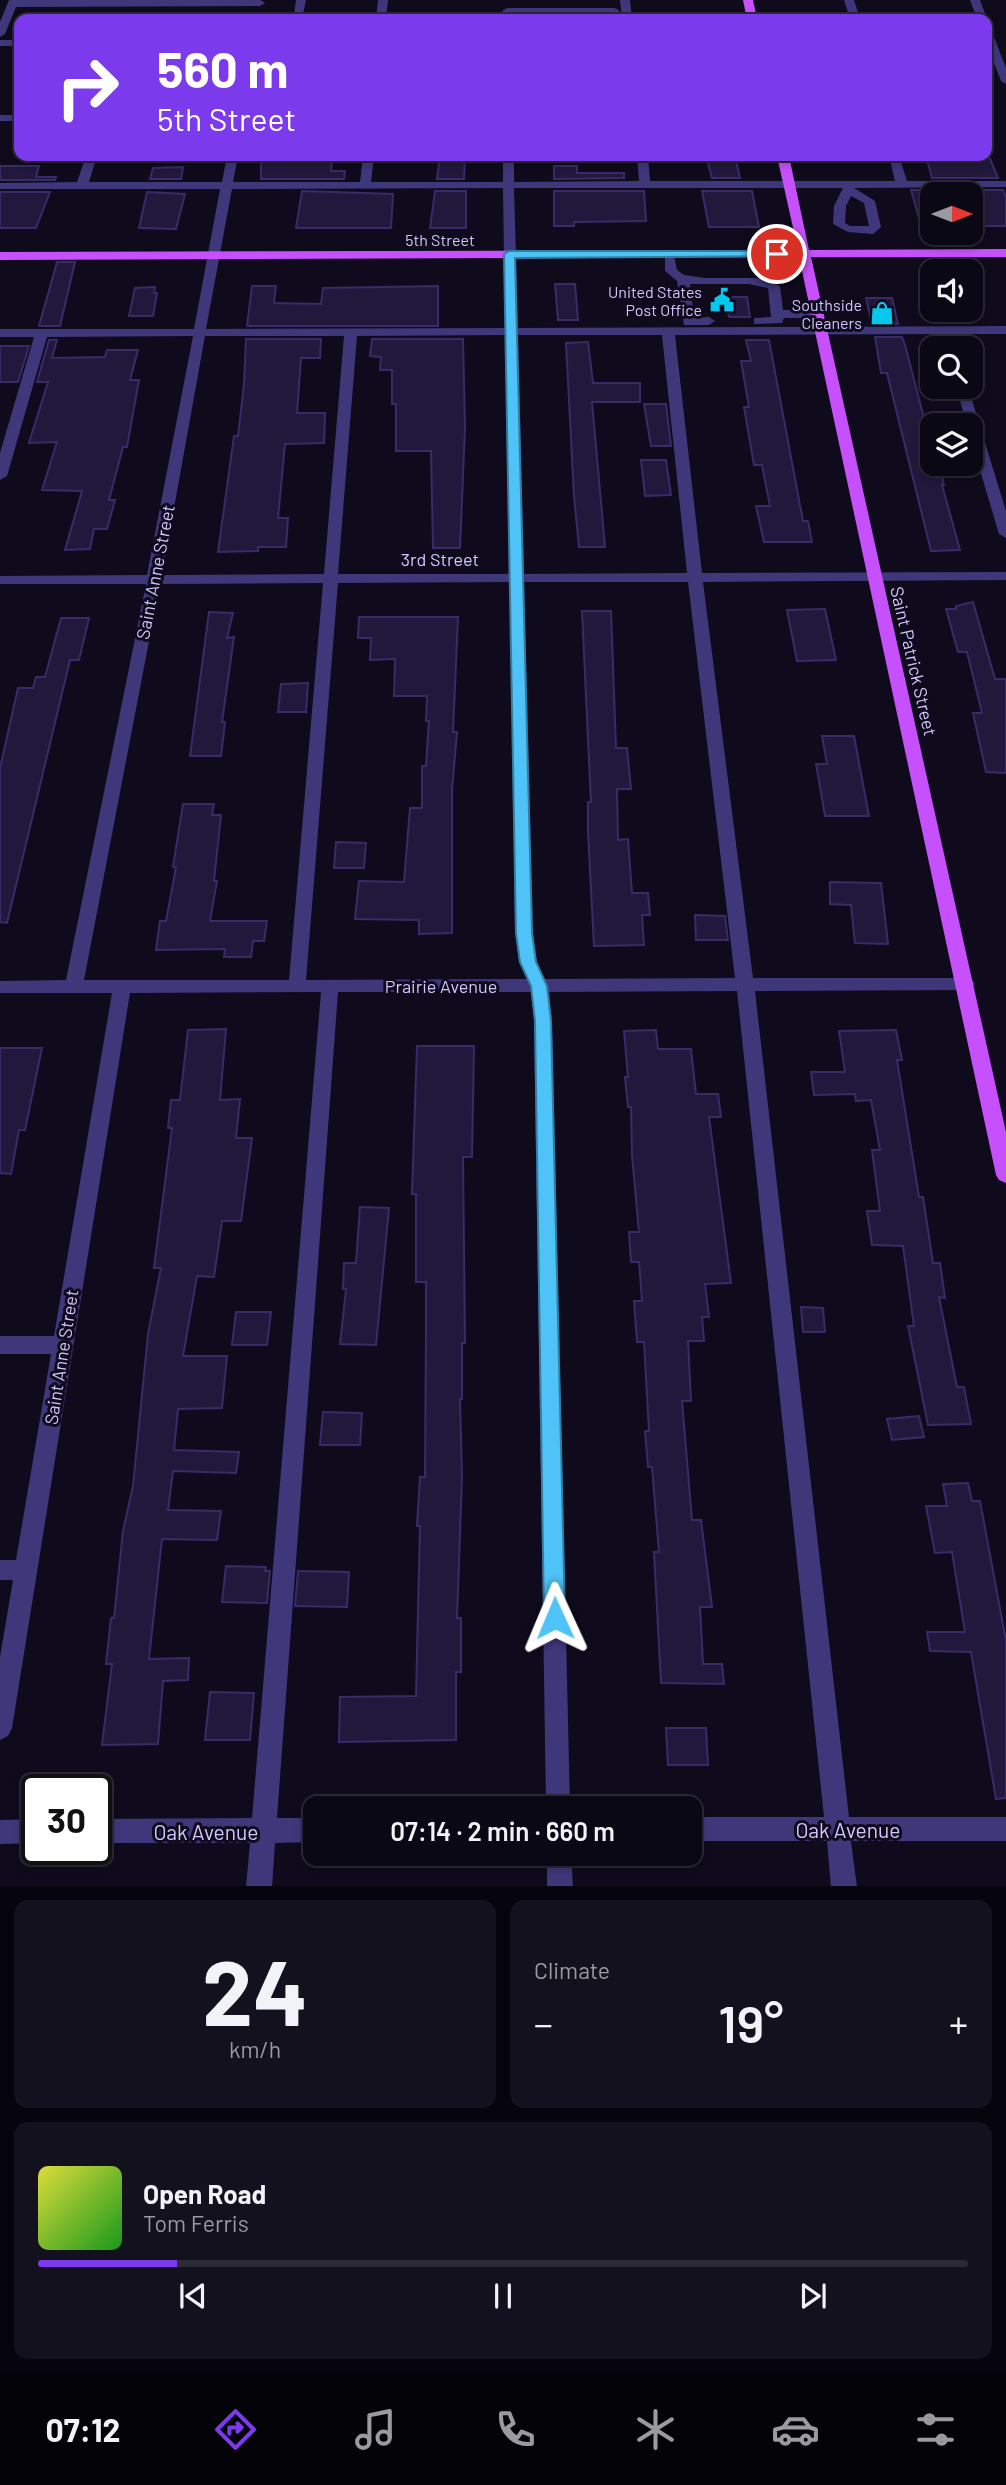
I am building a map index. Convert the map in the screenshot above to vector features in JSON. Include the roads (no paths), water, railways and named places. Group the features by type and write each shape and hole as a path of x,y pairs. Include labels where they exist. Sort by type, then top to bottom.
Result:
{"main road":[{"name":"Saint Patrick Street","path":"784,161 1006,1175"},
{"name":"5th Street","path":"0,256 1006,253"}],"street":[{"path":"507,10 619,14 625,0"},
{"path":"0,1 213,5 260,2"},
{"path":"0,33 14,2"},
{"path":"992,45 1006,81"},
{"path":"82,186 90,161"},
{"name":"Saint Anne Street","path":"74,987 154,579 231,161"},
{"path":"365,185 367,161"},
{"path":"508,161 524,933 528,962 539,986 544,1035 558,1796"},
{"path":"643,161 645,185"},
{"path":"895,161 902,184"},
{"path":"0,186 789,184 848,187 1006,184"},
{"path":"669,254 671,271 683,280 759,281 774,286 778,320 688,321 683,280"},
{"path":"778,314 818,314"},
{"path":"945,330 947,336"},
{"path":"0,333 1006,330"},
{"path":"668,331 745,985 844,1886"},
{"path":"0,477 42,332"},
{"path":"297,986 333,578 351,332"},
{"path":"966,399 1006,534"},
{"name":"3rd Street","path":"0,580 1006,576"},
{"name":"Prairie Avenue","path":"0,987 966,984"},
{"path":"260,1886 330,986"},
{"name":"Saint Anne Street","path":"0,1728 122,987"},
{"path":"0,1345 63,1345"},
{"path":"0,1570 26,1570"},
{"name":"Oak Avenue","path":"702,1829 1006,1829"},
{"name":"Oak Avenue","path":"112,1831 303,1830"},
{"path":"0,1832 21,1831"},
{"path":"559,1866 560,1886"}],"place":[{"name":"United States Post Office","path":"722,300"},
{"name":"Southside Cleaners","path":"882,313"}]}
